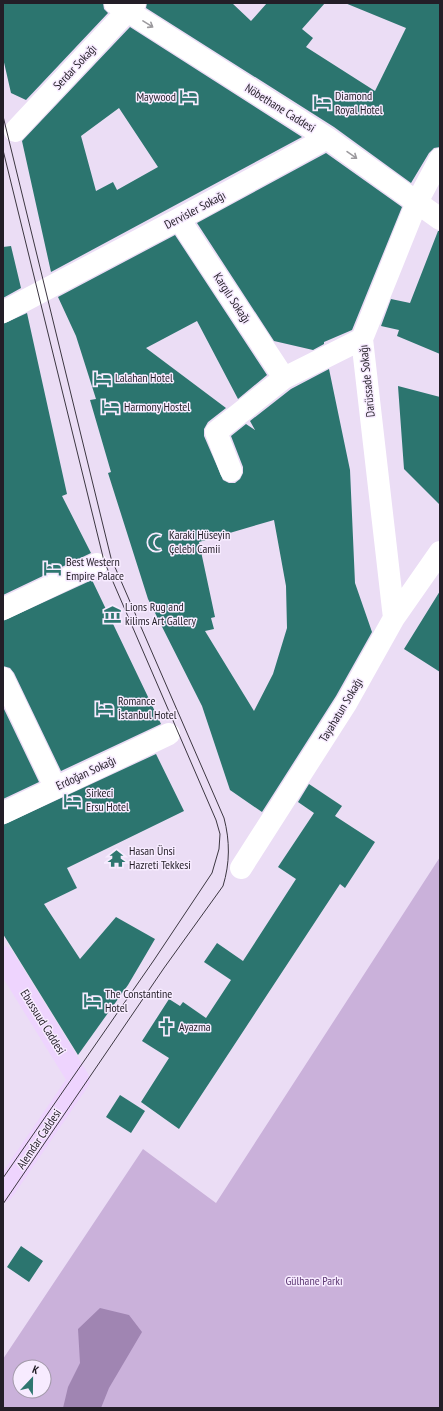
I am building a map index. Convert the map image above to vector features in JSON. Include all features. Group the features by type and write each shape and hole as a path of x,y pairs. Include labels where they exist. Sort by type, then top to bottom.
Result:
{"main road":[{"name":"Ebussuud Caddesi","path":"3,957 79,1080 75,1087"},
{"name":"Alemdar Caddesi","path":"3,1191 75,1087"}],"street":[{"name":"Serdar Sokağı","path":"15,131 126,6"},
{"name":"Nöbethane Caddesi","path":"126,6 327,138 440,219"},
{"name":"Dervisler Sokağı","path":"3,312 25,299 179,219 327,138"},
{"name":"Darüssade Sokağı","path":"394,618 362,339 418,202 440,158"},
{"name":"Kargılı Sokağı","path":"179,219 284,378"},
{"path":"231,471 216,432 284,378 362,339"},
{"name":"Tayahatun Sokağı","path":"241,868 348,702 394,618 440,552"},
{"path":"3,609 97,564"},
{"path":"3,678 55,788"},
{"name":"Erdoğan Sokağı","path":"3,813 169,734"}],"green space":[{"name":"Gülhane Parkı","path":"440,857 440,1408 3,1408 3,1359 143,1149 216,1203"}],"shaded area":[{"path":"100,1308 129,1315 142,1332 109,1388 101,1408 63,1408 68,1387 80,1363 78,1329"}],"building":[{"path":"3,3 103,3 104,9 108,13 26,100 11,93 3,58"},
{"path":"147,3 232,3 251,21 267,3 325,3 302,29 313,38 306,47 375,91 406,28 345,3 440,3 440,147 434,148 429,153 411,183 334,127 146,8"},
{"path":"130,27 302,137 51,272 22,141","holes":["119,108 158,167 117,190 113,182 96,191 81,136"]},
{"path":"326,153 402,207 352,330 324,342 324,344 313,350 274,341 197,223"},
{"path":"438,231 440,231 440,354 397,336 399,330 381,326 391,299 410,303"},
{"path":"175,235 267,375 238,399 197,321 146,348 226,408 208,422 204,429 204,436 223,480 229,483 235,483 240,479 243,473 243,467 231,436 246,424 255,430 250,421 291,389 329,369 350,470 355,583 372,632 336,696 262,812 230,790 202,706 148,599 108,473 111,472 90,400 96,399 76,336 58,297","holes":["274,520 286,586 287,628 273,674 254,711 205,631 214,629 211,618 215,617 199,542"]},
{"path":"11,246 21,288 3,298 3,247"},
{"path":"27,313 67,494 62,496 91,553 3,595 3,324"},
{"path":"398,386 440,397 440,505 404,469"},
{"path":"92,580 161,724 61,771 14,673 10,668 3,666 3,621"},
{"path":"440,591 440,672 404,649"},
{"path":"3,707 39,782 3,799"},
{"path":"156,754 184,811 67,868 77,888 44,904 80,959 116,917 155,939 128,985 78,1055 3,934 3,825"},
{"path":"309,784 342,806 335,816 375,842 345,888 340,884 179,1129 141,1102 169,1058 142,1041 169,999 180,1006 183,1002 206,1018 231,980 204,962 217,943 243,961 296,879 278,867 314,813 298,802"},
{"path":"120,1095 145,1111 131,1133 106,1117"},
{"path":"21,1246 43,1261 29,1282 7,1267"}],"tram line":[{"path":"3,116 111,558 224,818 228,852 227,869 223,886 164,968 3,1204"},
{"path":"3,150 104,561 216,820 220,834 219,849 212,873 154,960 3,1178"}],"place":[{"name":"Maywood","path":"189,97"},
{"name":"Diamond Royal Hotel","path":"322,103"},
{"name":"Lalahan Hotel","path":"102,378"},
{"name":"Harmony Hostel","path":"111,407"},
{"name":"Karaki Hüseyin Çelebi Camii","path":"156,542"},
{"name":"Best Western Empire Palace","path":"53,569"},
{"name":"Lions Rug and kilims Art Gallery","path":"112,614"},
{"name":"Romance İstanbul Hotel","path":"105,708"},
{"name":"Sirkeci Ersu Hotel","path":"73,800"},
{"name":"Hasan Ünsi Hazreti Tekkesi","path":"116,858"},
{"name":"The Constantine Hotel","path":"92,1001"},
{"name":"Ayazma","path":"166,1027"}]}
